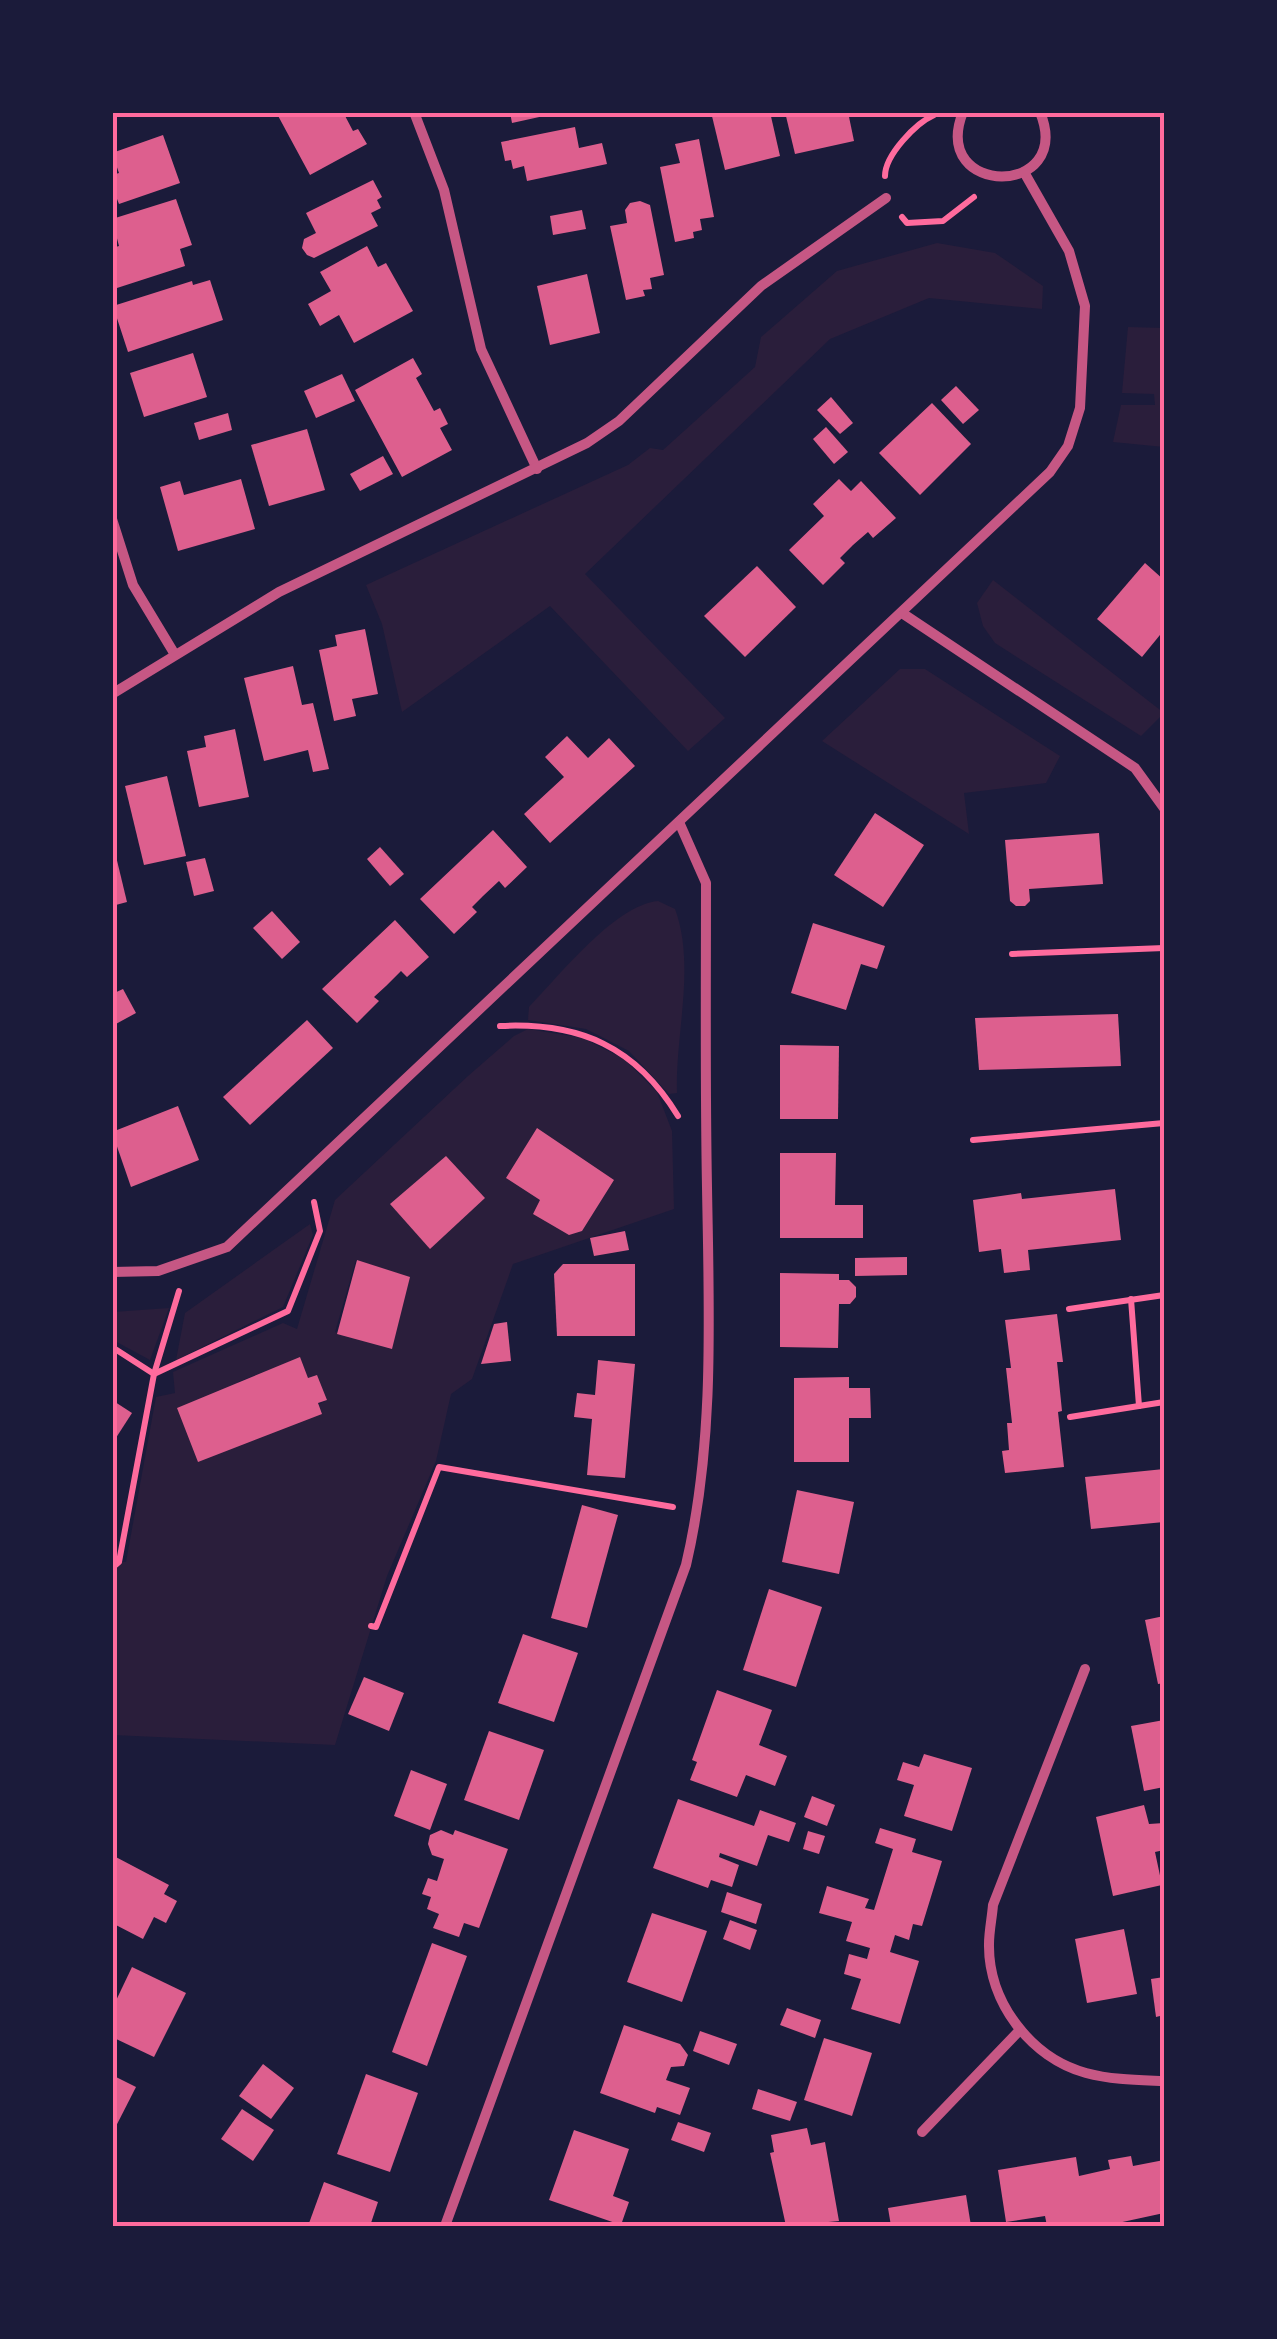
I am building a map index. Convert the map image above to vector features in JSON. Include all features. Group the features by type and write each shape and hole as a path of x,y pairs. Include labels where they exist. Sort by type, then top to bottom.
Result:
{"street":[{"path":"414,112 444,190 481,349 537,469"},
{"path":"963,112 958,128 963,156 984,175 998,178 1024,172 1042,152 1046,138 1040,112"},
{"path":"112,1272 158,1270 227,1247 1050,472 1068,446 1080,408 1085,306 1069,251 1024,172"},
{"path":"112,694 278,592 587,443 618,421 761,286 886,198"},
{"path":"112,519 132,585 174,653"},
{"path":"902,614 1136,768 1164,808"},
{"path":"445,2226 686,1565 698,1512 704,1463 709,1286 706,883 680,822"},
{"path":"1085,1669 994,1905 988,1946 996,1988 1019,2031 1052,2059 1116,2079 1164,2081"},
{"path":"922,2132 1019,2031"}],"path":[{"path":"940,112 918,122 885,166 886,198 907,223 943,221 998,178"},
{"path":"1012,954 1164,948"},
{"path":"461,1028 528,1024 584,1033 626,1055 661,1088 682,1122 706,1138"},
{"path":"973,1140 1164,1123"},
{"path":"154,1374 288,1311 320,1231 308,1172"},
{"path":"112,1568 118,1562 154,1374 188,1261"},
{"path":"1069,1309 1164,1294"},
{"path":"1131,1299 1139,1406"},
{"path":"112,1347 154,1374"},
{"path":"1070,1417 1164,1402"},
{"path":"371,1626 376,1628 439,1467 698,1512"}],"shaded area":[{"path":"937,243 995,253 1043,286 1042,309 929,298 830,339 585,574 725,718 688,751 550,606 402,712 382,624 366,585 628,465 650,448 663,450 755,367 761,337 837,271"},
{"path":"1128,327 1164,328 1164,447 1113,442 1121,405 1155,405 1154,394 1122,393"},
{"path":"993,580 1164,713 1141,736 995,643 983,626 977,603"},
{"path":"900,669 925,669 1060,756 1046,783 964,793 969,834 822,741"},
{"path":"658,901 675,909 684,954 677,1093 669,1094 629,1051 586,1029 528,1020 529,1007 606,928 641,905"},
{"path":"528,1029 583,1038 624,1059 657,1092 672,1131 674,1209 513,1264 472,1379 451,1394 436,1461 387,1576 335,1745 113,1735 113,1562 126,1562 156,1397 175,1393 173,1372 283,1323 297,1329 335,1200 514,1036","holes":["446,1156 485,1198 430,1248 390,1204","356,1260 409,1277 391,1349 335,1332","300,1358 308,1378 317,1376 327,1400 259,1436 238,1382"]},
{"path":"310,1224 313,1235 283,1307 176,1360 185,1313"},
{"path":"169,1308 150,1360 113,1340 113,1312"}],"building":[{"path":"276,112 343,112 353,131 358,129 367,144 310,175"},
{"path":"510,112 552,112 553,114 512,123"},
{"path":"711,112 770,112 780,156 725,170"},
{"path":"785,112 848,112 854,141 795,154"},
{"path":"575,127 579,148 602,143 607,164 527,181 524,166 513,169 511,160 505,161 501,142"},
{"path":"163,135 180,183 119,204 112,186 112,175 119,173 112,153"},
{"path":"699,139 714,217 700,219 702,230 693,232 694,238 675,242 660,167 680,163 675,144"},
{"path":"373,180 382,197 377,200 381,208 371,213 378,226 314,258 307,255 302,248 304,239 316,233 306,213"},
{"path":"176,199 192,245 180,249 185,266 117,288 112,273 112,248 119,246 112,219"},
{"path":"630,203 650,205 664,275 650,278 652,289 643,290 645,296 626,300 610,226 627,223 625,210"},
{"path":"582,210 586,229 553,235 550,216"},
{"path":"367,246 378,267 386,263 413,311 354,343 339,315 320,326 308,304 331,291 320,272"},
{"path":"587,274 600,333 550,345 537,286"},
{"path":"210,280 223,320 128,352 113,306 192,281 193,285"},
{"path":"193,353 207,397 144,417 130,373"},
{"path":"413,358 422,374 416,378 434,411 440,408 448,424 440,428 452,450 402,477 355,390"},
{"path":"342,374 355,401 316,418 304,391"},
{"path":"956,386 979,410 963,424 941,400"},
{"path":"831,397 853,423 840,434 817,410"},
{"path":"932,403 971,444 920,495 879,453"},
{"path":"228,413 232,430 199,440 194,423"},
{"path":"826,427 848,452 834,464 813,439"},
{"path":"307,429 325,490 269,506 251,445"},
{"path":"383,456 393,474 360,491 350,474"},
{"path":"241,479 255,529 178,551 160,487 180,481 184,495"},
{"path":"839,479 851,491 861,481 896,518 873,538 868,532 853,545 840,558 845,563 823,585 789,550 824,516 813,504"},
{"path":"1145,563 1164,580 1164,630 1142,657 1097,619"},
{"path":"757,566 796,607 745,657 704,616"},
{"path":"365,629 378,694 352,699 356,716 334,721 319,650 337,646 335,635"},
{"path":"293,666 302,705 313,703 329,769 313,772 308,750 264,761 244,678"},
{"path":"235,729 249,797 199,807 187,751 206,747 204,736"},
{"path":"567,736 588,758 609,738 635,766 550,843 524,814 564,777 545,757"},
{"path":"167,776 186,856 144,865 125,786"},
{"path":"875,813 924,845 883,907 834,875"},
{"path":"493,830 527,867 505,888 499,881 472,907 477,912 454,934 420,899"},
{"path":"1099,833 1103,884 1029,889 1030,901 1025,906 1010,901 1005,840"},
{"path":"380,847 404,874 390,886 367,859"},
{"path":"112,849 127,902 112,906"},
{"path":"205,858 214,891 194,896 186,862"},
{"path":"272,911 300,942 282,959 253,928"},
{"path":"395,920 429,957 407,977 401,971 374,997 379,1001 357,1023 322,989"},
{"path":"813,923 885,946 877,969 861,964 846,1010 791,993"},
{"path":"123,989 136,1013 114,1025 112,994"},
{"path":"1118,1014 1121,1066 979,1070 975,1018"},
{"path":"307,1020 333,1048 250,1125 223,1097"},
{"path":"780,1045 839,1046 838,1119 780,1119"},
{"path":"178,1106 199,1160 131,1187 112,1132"},
{"path":"537,1128 614,1180 582,1231 569,1235 533,1214 540,1200 506,1178"},
{"path":"780,1153 836,1153 835,1205 863,1205 863,1238 780,1238"},
{"path":"446,1156 485,1198 430,1249 390,1204"},
{"path":"1115,1189 1121,1240 1028,1250 1030,1270 1004,1273 1001,1249 979,1252 973,1200 1021,1193 1022,1199"},
{"path":"625,1231 629,1250 594,1256 590,1238"},
{"path":"907,1257 907,1275 855,1276 855,1258"},
{"path":"357,1260 410,1277 392,1349 337,1334"},
{"path":"563,1264 635,1264 635,1336 557,1336 554,1274"},
{"path":"780,1273 839,1274 839,1280 849,1280 856,1287 856,1297 850,1304 839,1304 838,1348 780,1347"},
{"path":"1057,1314 1063,1362 1057,1362 1064,1467 1005,1473 1002,1451 1009,1450 1007,1423 1012,1423 1005,1320"},
{"path":"507,1322 511,1361 481,1364 494,1324"},
{"path":"300,1357 308,1378 317,1375 327,1400 318,1403 322,1414 198,1462 177,1408"},
{"path":"598,1360 635,1364 625,1478 587,1475 592,1419 574,1417 577,1393 595,1395"},
{"path":"849,1377 849,1388 870,1388 871,1418 849,1418 849,1462 794,1462 794,1378"},
{"path":"112,1400 132,1413 112,1444"},
{"path":"1164,1469 1164,1522 1091,1529 1085,1477"},
{"path":"797,1490 854,1502 839,1574 782,1562"},
{"path":"582,1505 618,1515 587,1628 551,1618"},
{"path":"769,1589 822,1607 796,1687 743,1670"},
{"path":"1164,1616 1164,1683 1158,1684 1145,1620"},
{"path":"523,1634 578,1653 554,1722 498,1703"},
{"path":"364,1677 404,1693 389,1731 348,1714"},
{"path":"717,1690 772,1710 759,1745 787,1756 775,1786 746,1775 737,1797 690,1780 697,1762 692,1760"},
{"path":"1164,1720 1164,1787 1144,1791 1131,1726"},
{"path":"489,1731 544,1750 519,1820 464,1800"},
{"path":"924,1754 972,1768 952,1831 904,1816 914,1785 897,1780 903,1762 919,1767"},
{"path":"411,1770 447,1784 430,1830 394,1816"},
{"path":"812,1796 835,1805 827,1826 804,1817"},
{"path":"678,1799 754,1826 760,1810 796,1823 789,1842 768,1835 757,1866 720,1853 719,1857 739,1865 732,1887 711,1880 708,1888 653,1868"},
{"path":"1144,1805 1149,1824 1164,1823 1164,1850 1155,1852 1162,1885 1113,1896 1096,1817"},
{"path":"880,1828 916,1839 912,1852 942,1861 922,1926 913,1924 909,1940 895,1935 890,1952 919,1961 900,2024 851,2009 861,1979 844,1974 849,1954 867,1959 870,1948 846,1941 852,1922 819,1913 827,1886 869,1899 865,1908 874,1910 893,1849 875,1843"},
{"path":"441,1830 453,1835 455,1830 508,1849 479,1928 464,1923 459,1937 433,1928 439,1914 427,1909 431,1897 422,1894 428,1878 437,1881 444,1859 432,1855 428,1844 430,1835"},
{"path":"808,1831 825,1836 819,1854 803,1849"},
{"path":"112,1855 169,1885 164,1894 177,1901 166,1923 154,1917 143,1939 112,1923"},
{"path":"727,1892 762,1904 756,1924 721,1912"},
{"path":"652,1913 707,1931 682,2002 627,1982"},
{"path":"730,1920 757,1930 750,1950 723,1939"},
{"path":"1124,1929 1137,1994 1087,2003 1075,1939"},
{"path":"432,1943 467,1956 427,2066 392,2052"},
{"path":"132,1967 186,1993 154,2057 112,2037 112,2009"},
{"path":"1164,1977 1164,2015 1156,2017 1151,1979"},
{"path":"787,2008 821,2020 815,2038 780,2025"},
{"path":"624,2025 680,2044 688,2055 684,2066 671,2067 666,2080 690,2088 680,2115 657,2107 655,2113 600,2093"},
{"path":"700,2031 737,2044 729,2065 693,2051"},
{"path":"824,2038 872,2053 852,2116 804,2100"},
{"path":"263,2064 294,2088 271,2119 239,2096"},
{"path":"366,2074 418,2093 390,2172 337,2154"},
{"path":"112,2075 136,2087 112,2134"},
{"path":"758,2089 797,2102 790,2121 752,2109"},
{"path":"242,2109 274,2130 253,2161 221,2139"},
{"path":"678,2122 711,2133 704,2152 671,2140"},
{"path":"807,2128 811,2145 825,2142 839,2221 786,2226 770,2153 774,2152 771,2135"},
{"path":"574,2130 629,2149 613,2196 629,2202 621,2225 549,2200"},
{"path":"1131,2156 1133,2166 1164,2160 1164,2213 1104,2226 1047,2226 1045,2216 1006,2222 998,2170 1076,2157 1079,2176 1110,2169 1108,2160"},
{"path":"324,2182 378,2202 370,2226 308,2226"},
{"path":"966,2195 971,2226 891,2226 888,2208"}]}
